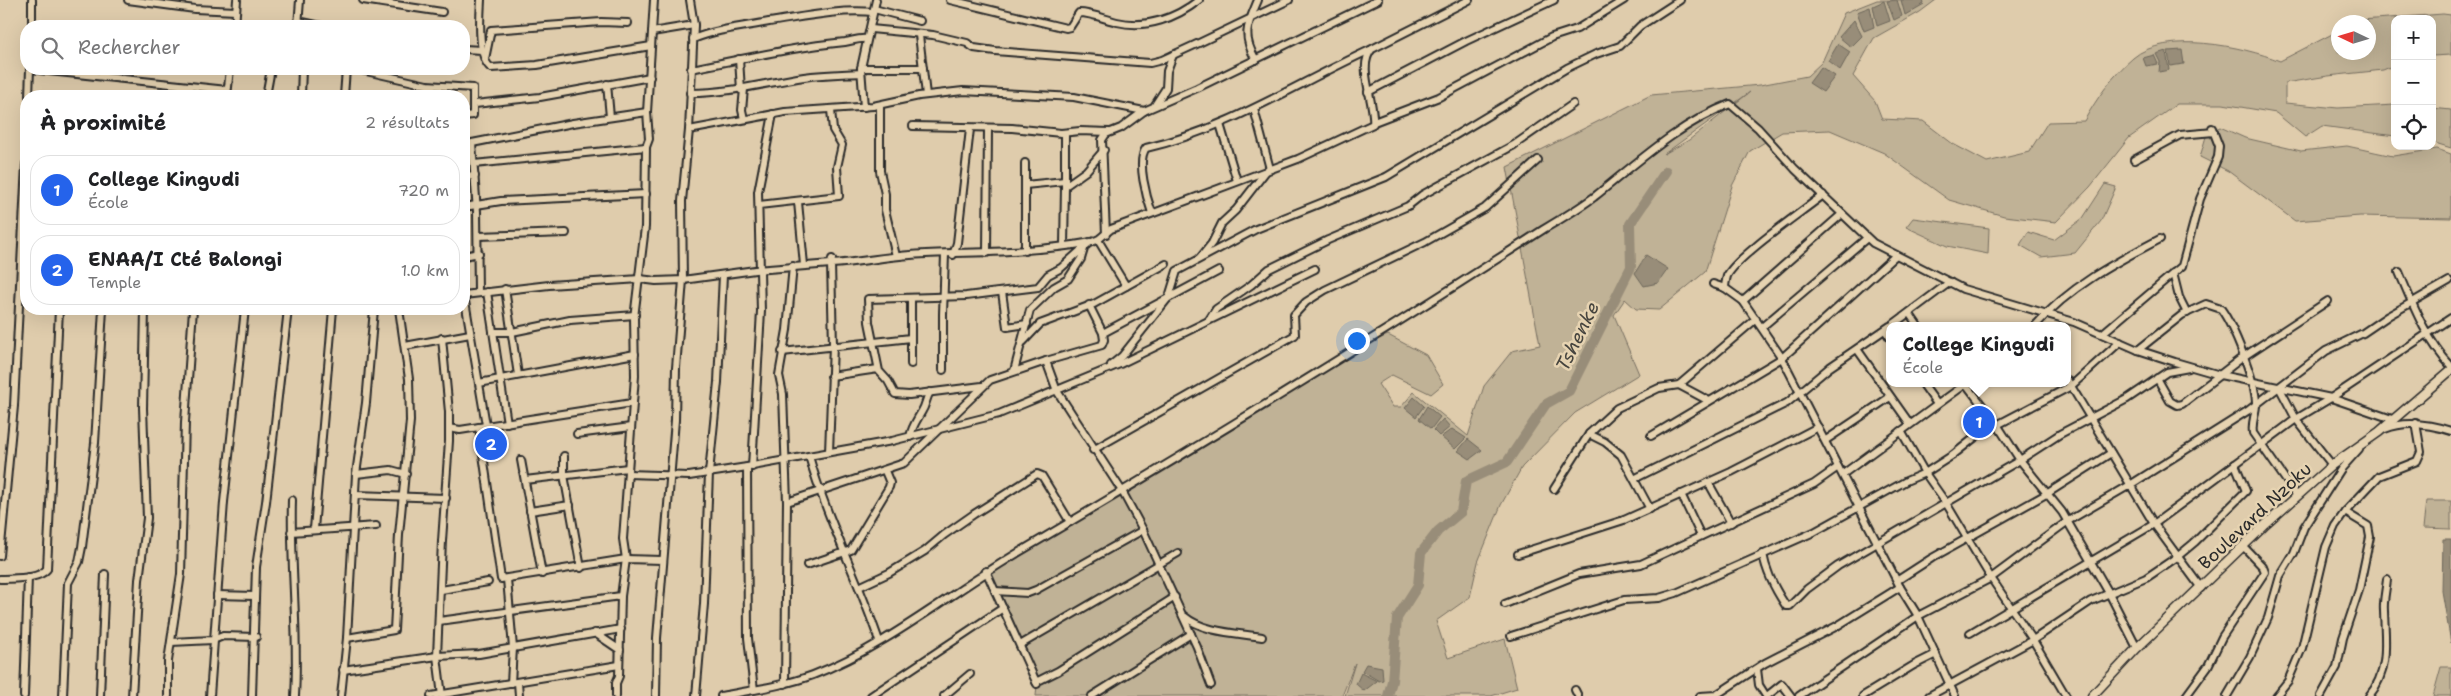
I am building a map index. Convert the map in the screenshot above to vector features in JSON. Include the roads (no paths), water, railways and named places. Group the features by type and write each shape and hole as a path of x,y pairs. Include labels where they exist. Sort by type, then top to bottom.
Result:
{"street":[{"path":"32,0 32,20"},
{"path":"128,0 195,9 236,11"},
{"path":"235,20 237,0"},
{"path":"298,20 300,0"},
{"path":"363,0 442,12"},
{"path":"481,0 482,50 491,68 511,68 651,46"},
{"path":"616,696 620,650 621,596 626,559 623,539 636,354 634,315 640,279 646,194 646,147 649,139 647,112 654,0"},
{"path":"656,696 662,560 670,475 683,280 682,201 689,130 694,25 690,0"},
{"path":"864,107 861,70 876,0"},
{"path":"950,0 1066,28 1069,28 1079,14 1124,24 1138,25 1162,21 1199,0"},
{"path":"1256,60 1247,40 1248,20 1258,0"},
{"path":"871,29 944,37 967,43 974,48 1055,57 1121,59 1150,63 1173,55 1289,0"},
{"path":"913,126 1110,132 1121,128 1154,106 1256,60 1378,0"},
{"path":"1152,213 1144,183 1142,155 1144,149 1188,137 1220,124 1469,0"},
{"path":"1368,92 1466,41 1554,0"},
{"path":"470,294 640,279 656,281 683,280 832,261 896,256 1025,251 1098,240 1111,229 1313,153 1371,126 1374,122 1439,96 1552,37 1577,29 1624,0"},
{"path":"1099,373 1118,361 1169,297 1178,271 1256,229 1386,177 1567,68 1596,54 1620,46 1640,26 1680,0"},
{"path":"693,39 709,33 737,27 824,14 874,11 920,21"},
{"path":"485,59 491,30 601,22 628,22"},
{"path":"652,32 694,25"},
{"path":"919,35 926,95"},
{"path":"692,68 820,44 847,42 858,38 867,39"},
{"path":"470,49 482,50"},
{"path":"1372,49 1368,60 1368,92 1374,122"},
{"path":"1154,106 1166,88 1167,71 1173,55"},
{"path":"739,59 744,119"},
{"path":"690,94 743,90 805,77 861,70 923,68"},
{"path":"29,90 30,75"},
{"path":"79,75 202,90"},
{"path":"227,90 229,75"},
{"path":"267,90 270,75"},
{"path":"301,90 302,75"},
{"path":"344,90 346,75"},
{"path":"383,75 427,85 473,88 475,104 473,115 470,115"},
{"path":"475,104 540,97 650,77"},
{"path":"607,84 610,117"},
{"path":"689,130 773,114 864,107 926,95 963,91 1046,94 1107,102 1144,111"},
{"path":"1208,321 1216,309 1269,270 1328,240 1408,206 1422,195 1514,145 1573,104"},
{"path":"721,696 758,691 785,684 842,662 879,641 986,571 1122,492 1369,342 1592,199 1647,152 1710,112 1730,104 1867,238 1950,282 1986,297 2069,322"},
{"path":"880,105 880,171 885,194 885,210 896,256"},
{"path":"1254,108 1268,169"},
{"path":"759,206 837,197 839,195 837,168 842,145 833,130 831,110"},
{"path":"478,292 479,253 472,146 474,142 647,112"},
{"path":"758,691 748,638 750,467 760,348 761,269 758,192 773,114"},
{"path":"1220,124 1236,181"},
{"path":"953,255 957,243 970,129"},
{"path":"987,253 988,129"},
{"path":"2103,333 2182,266 2200,199 2217,161 2219,146 2213,130 2180,135 2134,160"},
{"path":"1064,246 1065,132"},
{"path":"1106,234 1103,138 1110,132"},
{"path":"474,164 646,147"},
{"path":"1025,185 1065,184 1086,170 1104,150"},
{"path":"1094,450 1294,334 1294,315 1306,302 1325,290 1425,242 1485,208 1538,160"},
{"path":"1025,163 1025,251"},
{"path":"1200,259 1212,243 1222,224 1236,210 1268,169"},
{"path":"470,176 475,176"},
{"path":"470,206 560,197 646,194"},
{"path":"1725,288 1728,276 1733,269 1758,246 1823,195"},
{"path":"798,202 804,265"},
{"path":"1742,301 1842,214"},
{"path":"478,236 566,233"},
{"path":"1762,327 1867,238"},
{"path":"1098,240 1126,286"},
{"path":"2038,322 2062,299 2119,260 2160,240"},
{"path":"982,386 897,395 878,369 877,355 872,341 868,299 943,297 1038,287 1048,275 1084,249 1090,242"},
{"path":"1014,372 1032,307 1054,287 1071,276 1084,249"},
{"path":"470,255 479,253"},
{"path":"944,370 943,297 945,254"},
{"path":"1651,436 1782,358 1896,255"},
{"path":"829,452 833,348 832,261"},
{"path":"1023,342 1040,324 1059,319 1166,264"},
{"path":"785,684 787,502 782,394 779,376 787,330 793,266"},
{"path":"525,480 564,475 628,471 689,476 750,467 940,431 999,414 1099,373 1315,270"},
{"path":"1103,333 1219,271"},
{"path":"2399,272 2427,334 2440,355 2451,366"},
{"path":"2173,273 2179,296 2187,312"},
{"path":"696,696 704,604 709,473 718,382 723,275"},
{"path":"1799,696 1918,616 1991,578 2068,521 2130,485 2248,410 2326,351 2363,334 2388,316 2412,304 2449,281"},
{"path":"1897,322 1950,282"},
{"path":"1713,284 1725,288 1742,301 1782,358 1798,393 1826,440 1838,467 1899,584 1918,616 1955,696"},
{"path":"0,556 14,406 20,285"},
{"path":"505,290 518,375"},
{"path":"487,292 507,423"},
{"path":"1002,292 1006,327 1027,324"},
{"path":"911,298 911,364"},
{"path":"2157,378 2170,400 2177,405 2182,404 2243,357 2328,301"},
{"path":"2138,350 2187,312 2206,304 2221,309 2227,318 2251,382 2256,403 2252,429 2297,496"},
{"path":"787,502 885,471 904,463 940,431 982,386 990,380 1102,345 1104,340 1103,333 1088,305"},
{"path":"1909,313 1915,322"},
{"path":"0,579 28,577 42,574 47,569 59,315"},
{"path":"63,696 68,582 79,562 82,547 95,443 102,315"},
{"path":"132,696 139,580 147,518 143,408 145,315"},
{"path":"168,696 168,661 181,574 185,422 193,315"},
{"path":"210,696 226,482 244,315"},
{"path":"252,696 256,638 255,596 259,542 266,502 287,315"},
{"path":"314,529 332,315"},
{"path":"341,696 347,638 356,474 366,404 373,315"},
{"path":"347,638 394,630 398,535 406,474 410,421 410,379 400,315"},
{"path":"467,315 479,382 482,426 499,577 507,580 626,559 662,560"},
{"path":"493,332 512,332 570,320 634,315"},
{"path":"1970,633 2154,524 2296,418 2331,398 2451,318"},
{"path":"1679,386 1756,319"},
{"path":"2071,323 2103,333 2138,350 2193,367 2251,382 2331,398 2392,419"},
{"path":"1634,480 1787,403 1830,367 1886,330"},
{"path":"405,346 470,334"},
{"path":"442,338 452,429 449,441 442,541 437,656 446,695"},
{"path":"782,352 833,348 872,341 911,338"},
{"path":"2071,383 2120,342"},
{"path":"1857,349 1910,424"},
{"path":"479,382 636,354"},
{"path":"1046,361 1056,391 1122,492 1143,530 1183,615 1211,685"},
{"path":"1763,554 1767,570 1781,597 1786,606 1790,606 1807,589 1838,566 1878,542 2020,460 2089,417 2127,399 2157,378 2168,372 2193,367"},
{"path":"831,376 878,369"},
{"name":"Boulevard Nzoku","path":"2092,696 2137,648 2297,496 2332,465 2379,432 2451,370"},
{"path":"1554,489 1588,434 1617,408 1632,399 1659,388 1679,386 1709,401"},
{"path":"2071,386 2154,524 2201,588"},
{"path":"1925,387 1936,404"},
{"path":"1843,474 1961,387"},
{"path":"1967,387 1998,426 2020,460 2048,493 2068,521 2109,593 2137,648"},
{"path":"1510,636 1624,600 1659,598 1814,532 1906,481 1925,473 1953,455 1978,435 1998,426 2065,387"},
{"path":"2279,387 2296,418 2332,465"},
{"path":"910,437 913,424 923,411 926,398 930,392"},
{"path":"1826,440 1890,397"},
{"path":"452,429 507,423 632,403"},
{"path":"2379,432 2397,424 2416,423 2438,426 2451,431"},
{"path":"2276,696 2288,681 2302,648 2326,547 2345,512 2378,476 2417,461 2420,452 2416,423"},
{"path":"577,434 631,427"},
{"path":"1518,554 1624,520 1708,482 1818,427"},
{"path":"1902,431 1925,473 1946,503 1991,578 2033,640 2066,696"},
{"path":"1588,434 1604,442 1621,455 1650,508"},
{"path":"2227,696 2256,645 2268,618 2280,576 2294,553 2304,527 2341,470 2365,442"},
{"path":"1700,696 1716,695 1757,669 1837,626 1899,584 1912,569 2048,493 2111,453"},
{"path":"564,456 564,475 582,568"},
{"path":"808,456 819,492 859,587 879,641"},
{"path":"521,460 542,574"},
{"path":"1929,696 2033,640 2091,601 2146,578 2177,557 2223,515 2246,490 2235,464"},
{"path":"1505,604 1579,574 1641,564 1814,484 1838,467"},
{"path":"356,474 391,470 406,474"},
{"path":"807,565 851,550 889,487 890,483 885,471"},
{"path":"859,587 889,573 925,551 974,514 1037,474 1042,476 1047,483 1070,522"},
{"path":"1708,482 1731,523"},
{"path":"1681,494 1701,536"},
{"path":"355,495 446,498"},
{"path":"292,500 290,532 296,641 295,696"},
{"path":"530,510 570,505"},
{"path":"2321,696 2337,667 2342,638 2359,590 2370,537 2368,526 2345,512"},
{"path":"290,532 376,526"},
{"path":"996,591 1028,593 1036,590 1143,530"},
{"path":"2186,696 2208,666 2222,637 2265,572 2263,567 2243,546"},
{"path":"1020,646 1063,622 1159,562 1178,553"},
{"path":"986,571 1037,684 1175,598"},
{"path":"100,696 105,574"},
{"path":"24,696 28,577"},
{"path":"507,580 513,648 511,683"},
{"path":"2369,696 2379,683 2386,654 2384,610 2387,580"},
{"path":"441,590 488,582"},
{"path":"217,595 255,596"},
{"path":"440,621 621,596"},
{"path":"871,696 1002,608"},
{"path":"1183,615 1194,624 1262,638"},
{"path":"343,670 437,656 479,654 621,629"},
{"path":"595,633 620,650"},
{"path":"1092,696 1191,634"},
{"path":"171,642 213,640 223,636 256,638"},
{"path":"1863,696 1936,654"},
{"path":"431,696 619,665"},
{"path":"1757,669 1759,685 1767,696 1782,684 1791,696"},
{"path":"944,696 970,674"},
{"path":"518,682 519,696"},
{"path":"476,688 476,696"}],"waterway":[{"name":"Tshenke","path":"1388,696 1392,681 1397,618 1418,585 1421,553 1438,531 1461,512 1466,481 1507,462 1546,404 1569,391 1631,267 1630,224 1666,171"}],"place":[{"name":"College Kingudi","path":"1979,422"},
{"name":"ENAA/I Cté Balongi","path":"491,444"}]}
